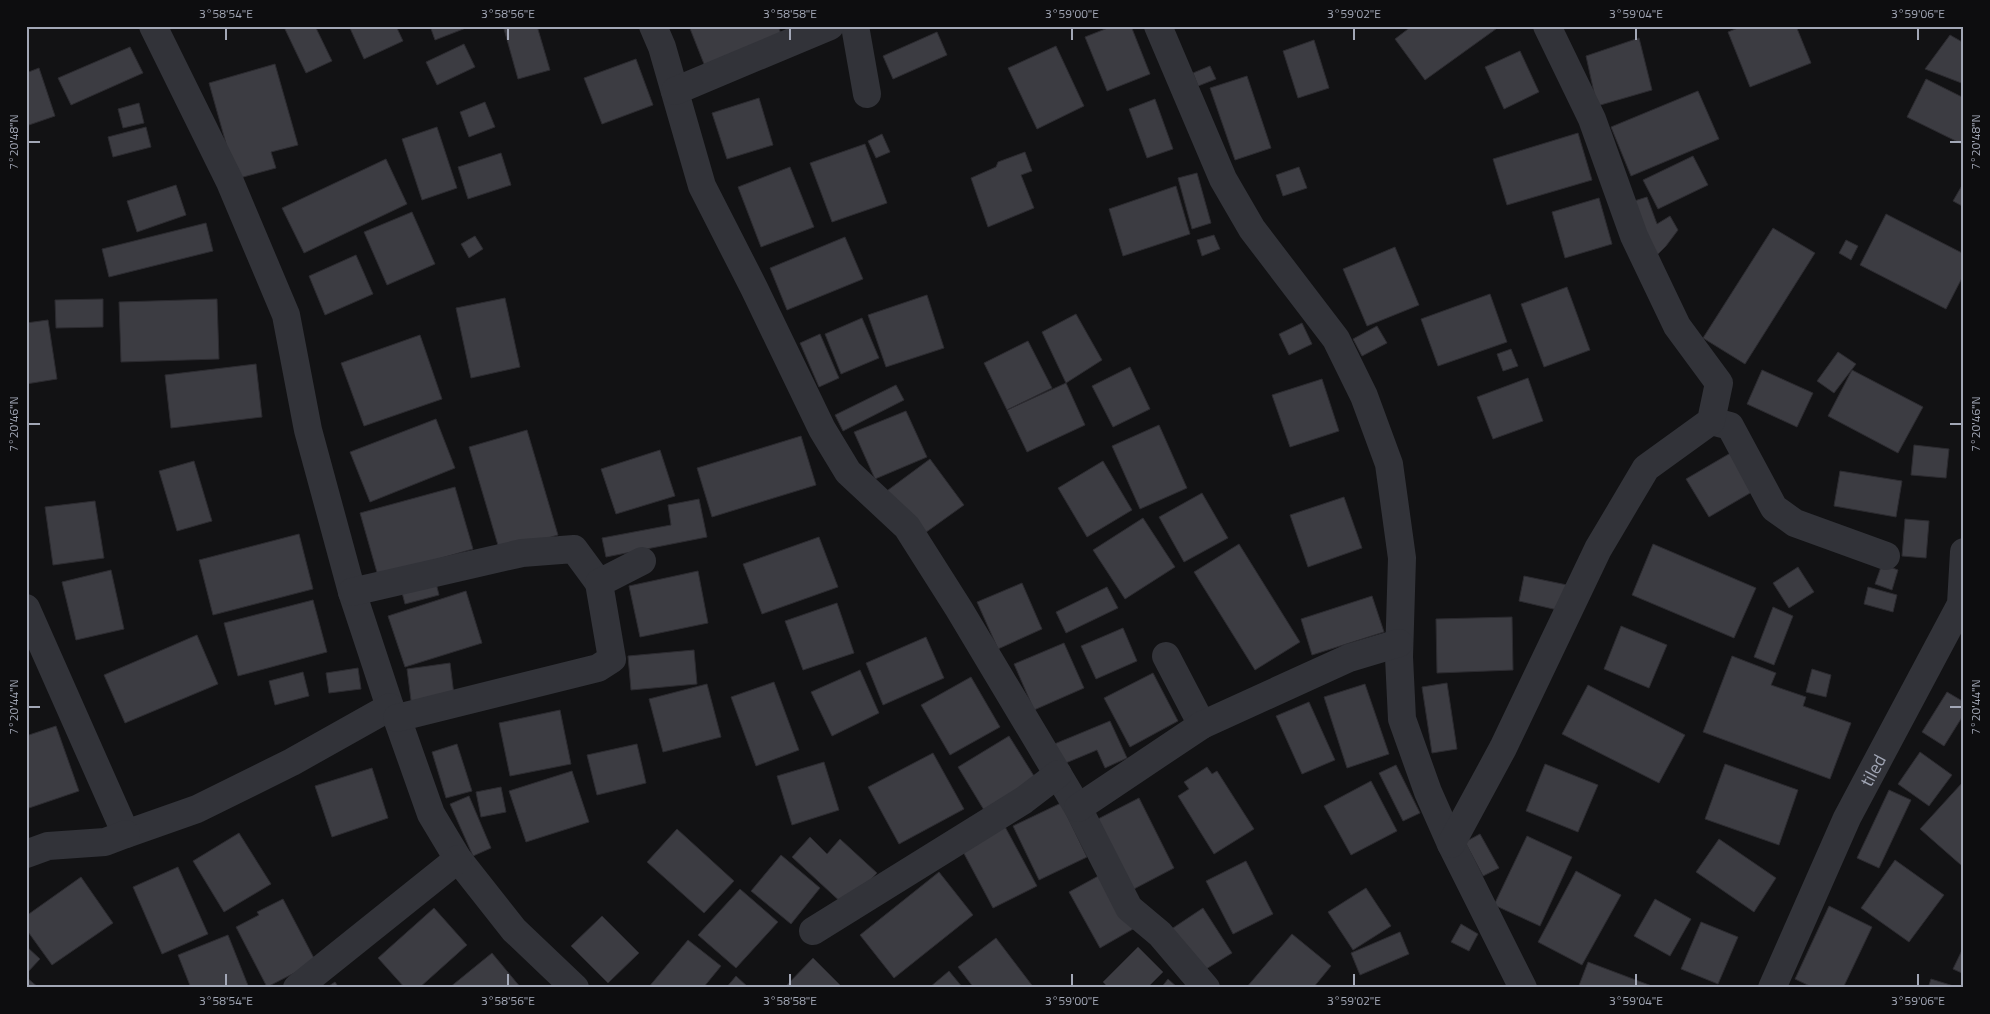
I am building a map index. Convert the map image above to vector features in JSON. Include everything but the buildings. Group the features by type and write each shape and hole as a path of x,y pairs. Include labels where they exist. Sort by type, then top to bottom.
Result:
{"street":[{"path":"153,26 230,182 286,315 308,430 352,592 430,814 458,859 514,930 575,988"},
{"path":"653,26 662,46 702,186 822,429 848,472 907,527 959,609 1078,808 1129,908 1160,934 1206,988"},
{"path":"675,91 830,26"},
{"path":"855,26 867,94"},
{"path":"1158,26 1223,179 1252,229 1336,339 1364,396 1389,464 1402,558 1399,643 1402,719 1428,792 1451,844 1521,987"},
{"path":"1451,844 1503,748 1598,550 1646,468 1712,421 1719,383 1678,326 1638,244 1592,119 1547,26"},
{"path":"1712,421 1730,426 1774,508 1795,523 1886,556"},
{"path":"26,854 48,846 105,842 197,809 393,712 598,668 612,659 599,582 574,549 522,553 352,592"},
{"name":"tiled","path":"1775,987 1846,818 1962,602 1964,552"},
{"path":"599,582 642,561"},
{"path":"26,608 126,834"},
{"path":"1078,808 1202,725 1350,658 1399,643"},
{"path":"1166,656 1202,725"},
{"path":"813,931 1024,800 1058,774"},
{"path":"297,988 458,859"}]}
